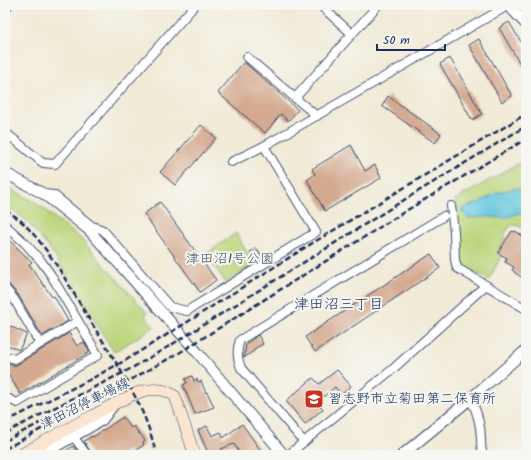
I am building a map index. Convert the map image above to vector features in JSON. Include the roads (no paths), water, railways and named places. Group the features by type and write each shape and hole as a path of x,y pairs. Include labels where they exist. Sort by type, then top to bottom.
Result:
{"main road":[{"name":"津田沼停車場線","path":"20,455 115,403 143,391 163,390 175,396 193,452"}],"street":[{"path":"5,132 44,163 55,164 196,5"},
{"path":"320,5 352,34"},
{"path":"295,98 378,5"},
{"path":"230,162 264,146 509,5 526,24"},
{"path":"247,57 317,116"},
{"path":"44,194 54,195 92,226 103,230 170,307 186,311 316,232 264,146"},
{"path":"5,173 44,194 89,230 192,346 284,455"},
{"path":"451,206 455,260 457,268 526,309"},
{"path":"304,442 241,368 237,353 240,340 444,216"},
{"path":"5,225 25,243 41,261 51,275 98,355 17,403 5,397"},
{"path":"288,455 394,368 486,285"},
{"path":"5,288 14,299 40,344"},
{"path":"5,356 15,359 78,321"},
{"path":"402,455 470,399 526,350"},
{"path":"470,399 476,409 482,437 481,449 483,455"},
{"path":"41,455 53,452 73,436 102,420 115,403"},
{"path":"73,436 87,455"}],"water":[{"path":"516,188 526,191 526,213 519,213 505,218 468,218 462,212 462,208 478,203 496,193"}],"railway":[{"path":"5,422 126,360 306,247 526,114"},
{"path":"5,433 132,368 526,126"},
{"path":"5,449 179,353 409,209 526,139"},
{"path":"5,210 20,220 32,233 51,257 68,283 130,386 146,420 156,455"},
{"path":"5,441 65,410"}],"place":[{"name":"習志野市立菊田第二保育所","path":"314,399"}],"district":[{"name":"津田沼三丁目","path":"339,305"}],"park label":[{"name":"津田沼1号公園","path":"230,259"}]}
